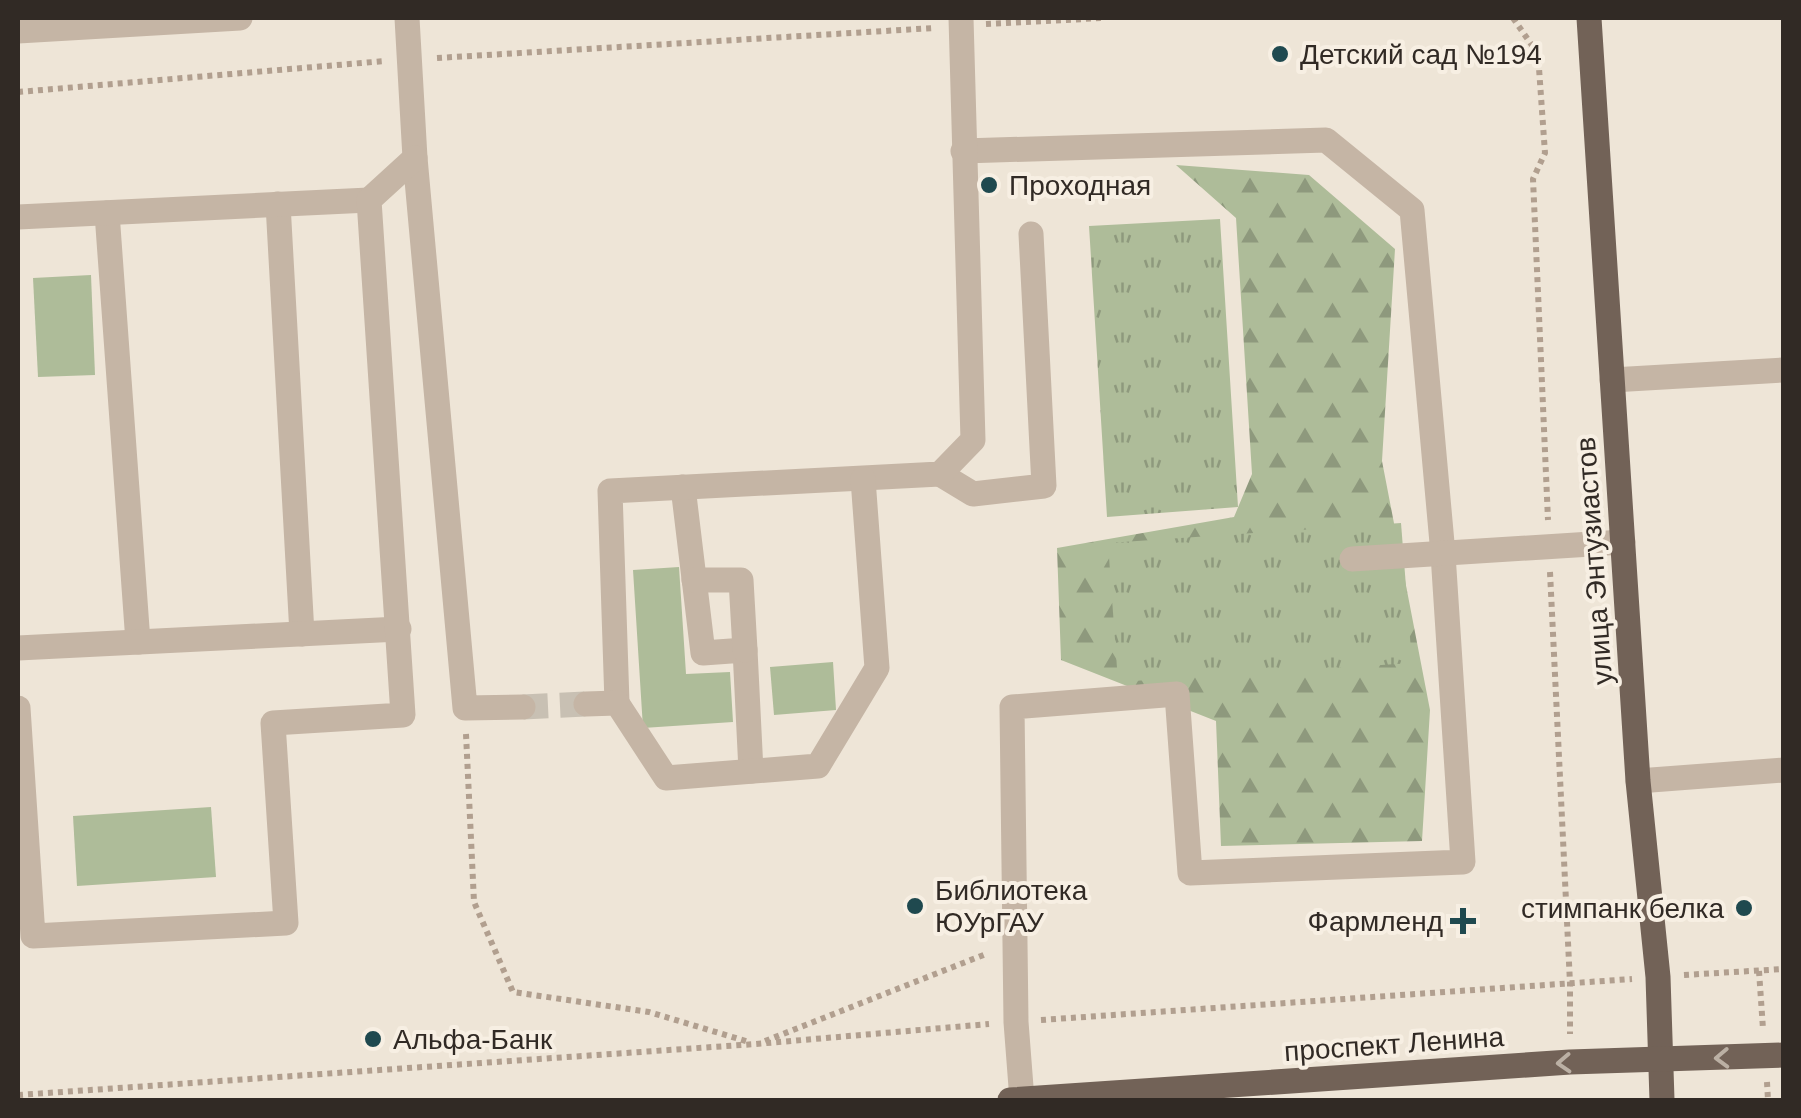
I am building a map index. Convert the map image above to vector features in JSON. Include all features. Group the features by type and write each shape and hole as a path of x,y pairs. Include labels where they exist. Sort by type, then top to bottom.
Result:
{"main road":[{"name":"улица Энтузиастов","path":"1589,18 1638,780 1658,977 1662,1100"},
{"name":"проспект Ленина","path":"1010,1100 1570,1062 1784,1055"}],"street":[{"path":"18,32 240,18"},
{"path":"407,18 415,158 465,708 523,707"},
{"path":"940,474 974,440 961,22"},
{"path":"963,150 1326,140 1412,210 1442,554 1463,862 1190,873 1177,694 1012,707 1016,1022 1022,1100"},
{"path":"18,217 369,200 415,158"},
{"path":"18,708 33,936 286,923 273,723 403,714 369,200"},
{"path":"278,204 302,634"},
{"path":"107,213 138,642"},
{"path":"864,478 878,668 818,766 666,778 617,703 610,491 940,474 974,494 1044,486 1031,234"},
{"path":"1612,380 1784,370"},
{"path":"683,487 703,653 745,650"},
{"path":"1352,559 1623,542"},
{"path":"694,580 740,580 751,771"},
{"path":"18,648 399,629"},
{"path":"586,704 617,703"},
{"path":"1638,780 1784,770"}],"path":[{"path":"18,92 410,59 961,22 1103,18"},
{"path":"465,708 474,902 513,992 649,1012 756,1044 1015,942"},
{"path":"18,1095 1784,969"}],"green space":[{"path":"1176,165 1309,175 1395,249 1382,461 1430,710 1422,841 1221,846 1216,721 1061,660 1057,548 1234,517 1252,474 1236,218"},
{"path":"1220,219 1238,507 1107,517 1089,226"},
{"path":"91,275 95,375 38,377 33,278"},
{"path":"1401,523 1412,663 1118,682 1108,543"},
{"path":"679,567 686,674 730,672 733,722 643,728 633,570"},
{"path":"833,662 836,710 774,715 770,667"},
{"path":"211,807 216,877 77,886 73,816"}],"tunnel":[{"path":"523,707 586,704"}],"place":[{"name":"Детский сад №194","path":"1280,54"},
{"name":"Проходная","path":"989,185"},
{"name":"Библиотека ЮУрГАУ","path":"915,906"},
{"name":"стимпанк белка","path":"1744,908"},
{"name":"Фармленд","path":"1463,921"},
{"name":"Альфа-Банк","path":"373,1039"}]}
